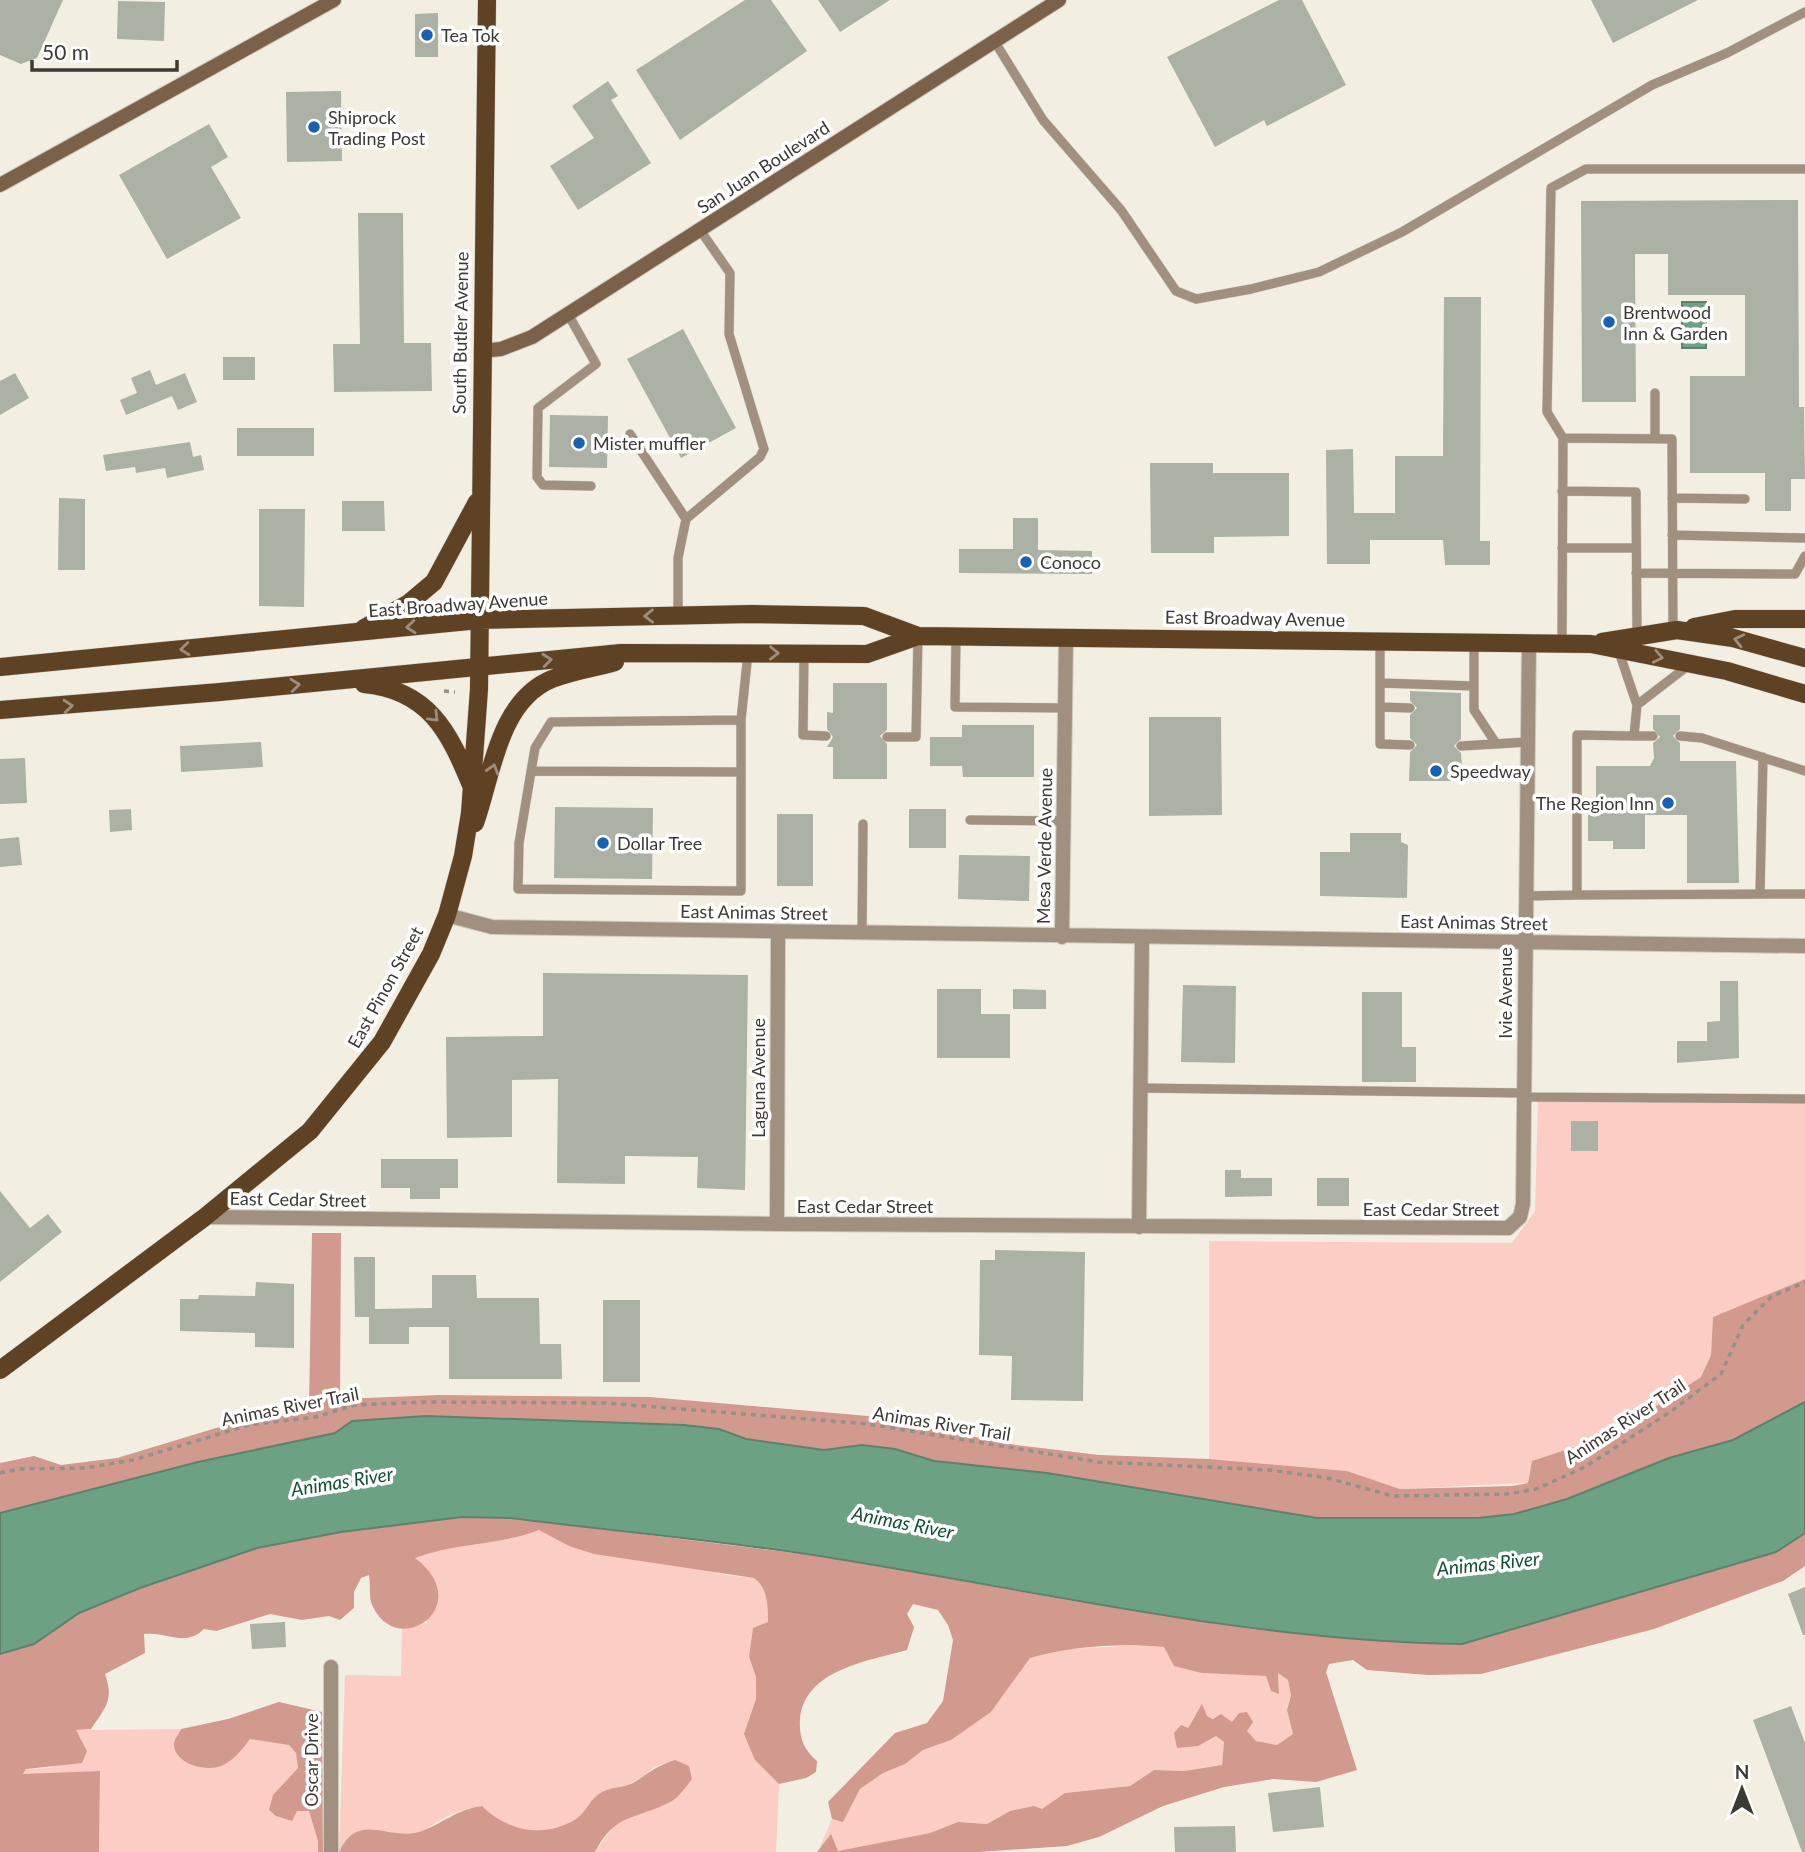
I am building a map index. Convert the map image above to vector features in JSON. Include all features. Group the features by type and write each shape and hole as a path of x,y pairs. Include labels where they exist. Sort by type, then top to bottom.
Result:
{"main road":[{"path":"0,185 334,0"},
{"name":"South Butler Avenue","path":"480,667 479,499 487,0"},
{"name":"San Juan Boulevard","path":"481,351 512,346 568,314 1059,0"},
{"path":"356,632 410,603 434,582 479,499"},
{"name":"East Broadway Avenue","path":"0,667 479,620 678,615 864,615 918,636"},
{"path":"1675,630 1735,619 1805,619"},
{"name":"East Broadway Avenue","path":"1591,644 1675,630 1733,638 1805,658"},
{"name":"East Broadway Avenue","path":"0,710 656,652 867,654 918,636 1591,644 1751,677 1805,694"},
{"path":"463,856 506,726 529,694 550,680 656,652"},
{"name":"East Pinon Street","path":"0,1370 205,1217 310,1131 351,1084 382,1042 431,954 447,915 463,856 472,788 480,667"},
{"path":"326,682 380,686 417,702 444,727 472,788"}],"street":[{"name":"Mesa Verde Avenue","path":"1066,637 1062,937 1142,937"},
{"name":"Ivie Avenue","path":"1520,1217 1523,1204 1529,642"},
{"name":"East Animas Street","path":"447,915 492,927 1062,937"},
{"name":"Laguna Avenue","path":"776,1224 778,932"},
{"name":"East Animas Street","path":"1142,937 1805,946"},
{"path":"1139,1227 1142,937"},
{"name":"East Cedar Street","path":"205,1217 1500,1229 1513,1226 1520,1217"},
{"name":"Oscar Drive","path":"331,1667 331,1852"}],"lane":[{"path":"995,41 1043,120 1121,210 1176,291 1196,299 1251,289 1331,266 1402,232 1652,85 1727,52 1805,12"},
{"path":"1562,643 1563,438 1547,412 1551,188 1586,169 1805,169"},
{"path":"678,615 678,558 686,519 760,457 764,449 729,334 730,273 700,230"},
{"path":"568,314 596,364 538,408 537,477 543,485 591,486"},
{"path":"1655,393 1655,439"},
{"path":"630,434 686,519"},
{"path":"1563,438 1672,439 1672,573 1675,630"},
{"path":"1562,491 1636,492 1637,636"},
{"path":"1672,498 1745,499"},
{"path":"1672,535 1805,538"},
{"path":"1562,548 1636,548"},
{"path":"1636,573 1795,574 1802,566 1805,556"},
{"path":"887,737 916,737 918,636"},
{"path":"956,636 955,707 1065,708"},
{"path":"1380,641 1380,744 1410,745"},
{"path":"1474,642 1474,710 1495,742"},
{"path":"1618,649 1637,705 1634,736"},
{"path":"741,720 551,722 535,748 519,843 518,889 741,891 741,720 748,653"},
{"path":"804,654 803,736 827,736"},
{"path":"1637,705 1690,664"},
{"path":"1380,683 1474,686"},
{"path":"1380,707 1410,708"},
{"path":"1461,709 1474,710"},
{"path":"1577,895 1577,735 1653,736"},
{"path":"1679,736 1702,738 1805,771"},
{"path":"1461,746 1528,742"},
{"path":"1760,894 1763,757"},
{"path":"531,771 740,772"},
{"path":"970,820 1063,821"},
{"path":"862,933 863,824"},
{"path":"1525,896 1805,894"},
{"path":"1141,1088 1805,1099"}],"path":[{"path":"444,691 446,684"},
{"path":"436,694 444,691 455,692"},
{"name":"Animas River Trail","path":"0,1473 19,1469 85,1468 133,1460 249,1425 316,1417 354,1405 427,1402 606,1404 868,1424 1098,1462 1270,1470 1328,1478 1393,1496 1509,1494 1536,1489 1585,1466 1670,1412 1721,1374 1743,1325 1771,1297 1805,1282"}],"shaded area":[{"path":"1538,1101 1805,1104 1805,1279 1713,1317 1711,1355 1701,1377 1613,1434 1532,1461 1528,1483 1400,1489 1347,1471 1209,1459 1209,1241 1512,1243 1535,1211"},
{"path":"312,1233 341,1233 340,1399 440,1395 649,1397 868,1416 1016,1445 1099,1455 1209,1459 1347,1471 1400,1489 1512,1486 1528,1483 1532,1461 1613,1434 1701,1377 1711,1355 1713,1317 1805,1279 1805,1402 1733,1440 1669,1458 1567,1499 1514,1514 1478,1518 1317,1518 1047,1473 934,1461 895,1449 862,1445 824,1450 746,1439 719,1429 684,1425 426,1416 352,1421 335,1433 198,1462 0,1513 0,1463 34,1456 61,1465 117,1458 236,1422 302,1413 309,1407"},
{"path":"462,1517 511,1518 835,1558 1079,1602 1409,1643 1462,1644 1776,1552 1805,1533 1805,1566 1783,1581 1654,1629 1481,1674 1428,1675 1367,1670 1353,1660 1329,1664 1326,1672 1357,1770 1316,1782 1273,1779 1224,1787 1163,1806 1099,1837 1067,1846 979,1852 817,1852 831,1834 838,1851 930,1833 958,1822 987,1824 1010,1811 1034,1806 1042,1809 1065,1793 1130,1786 1154,1770 1184,1771 1222,1765 1224,1742 1216,1736 1198,1746 1177,1748 1174,1733 1181,1725 1188,1728 1202,1704 1207,1716 1213,1719 1221,1714 1232,1722 1239,1713 1247,1712 1253,1722 1247,1731 1256,1741 1277,1745 1293,1734 1287,1710 1291,1696 1288,1680 1278,1673 1279,1694 1271,1691 1266,1676 1202,1673 1174,1666 1164,1647 1097,1646 1030,1658 991,1712 951,1740 923,1750 905,1764 883,1773 860,1789 843,1822 832,1819 828,1802 895,1733 927,1723 943,1701 953,1640 948,1625 938,1610 913,1604 907,1614 914,1627 907,1650 841,1670 813,1689 804,1702 800,1725 805,1747 817,1761 816,1772 806,1778 779,1784 755,1760 744,1734 756,1699 756,1677 749,1657 753,1628 768,1622 766,1598 759,1582 754,1578 594,1554 569,1546 539,1530 415,1558 432,1576 438,1593 436,1608 427,1620 414,1627 399,1628 385,1622 371,1603 369,1575 361,1578 354,1592 354,1608 340,1620 329,1616 302,1620 270,1614 216,1631 204,1629 190,1637 144,1634 145,1653 105,1674 109,1690 104,1709 91,1729 76,1730 87,1751 82,1763 26,1769 23,1774 100,1771 99,1852 0,1852 0,1654 33,1644 79,1613 140,1588 257,1548 341,1532"},
{"path":"539,1530 552,1537 726,1575 754,1578 762,1583 768,1602 768,1623 749,1657 756,1677 755,1760 779,1784 776,1852 595,1852 613,1827 692,1779 689,1766 671,1762 658,1766 632,1783 601,1793 580,1817 565,1826 545,1830 515,1828 500,1822 482,1806 452,1814 421,1832 359,1834 339,1850 345,1675 401,1676 402,1629 427,1623 414,1558"},
{"path":"1144,1645 1164,1647 1202,1673 1266,1676 1271,1691 1279,1693 1278,1672 1288,1680 1291,1696 1287,1710 1293,1734 1277,1745 1256,1741 1228,1722 1194,1716 1188,1728 1198,1746 1216,1736 1224,1742 1222,1765 1184,1771 1154,1770 1130,1786 1065,1793 1042,1809 1010,1811 987,1824 958,1822 930,1833 838,1851 820,1847 832,1819 843,1822 860,1789 883,1773 905,1764 923,1750 951,1740 991,1712 1030,1658 1068,1649"},
{"path":"279,1702 322,1712 323,1852 318,1852 318,1841 309,1811 297,1811 292,1821 276,1816 269,1810 273,1795 298,1768 296,1753 289,1745 250,1739 233,1758 215,1768 192,1765 175,1751 174,1742 181,1729 228,1719"},
{"path":"181,1729 174,1742 191,1764 201,1766 225,1763 238,1754 250,1739 288,1744 296,1753 298,1768 282,1785 297,1811 309,1811 318,1841 318,1852 99,1852 100,1771 23,1775 26,1769 50,1768 87,1751 76,1730"},
{"path":"675,1760 689,1766 692,1779 682,1792 658,1808 619,1823 603,1839 595,1852 339,1852 347,1839 356,1832 376,1830 410,1834 430,1828 465,1810 482,1806 492,1815 514,1826 551,1829 576,1819 602,1792 633,1783"}],"water":[{"path":"1682,302 1706,302 1706,348 1682,348"},
{"name":"Animas River","path":"1805,1402 1805,1533 1776,1552 1462,1644 1304,1634 1148,1613 797,1553 511,1518 462,1517 341,1532 257,1548 140,1588 79,1613 34,1644 0,1654 0,1513 198,1462 335,1433 352,1421 426,1416 684,1425 719,1429 746,1439 824,1450 862,1445 895,1449 934,1461 1047,1473 1317,1518 1478,1518 1514,1514 1567,1499 1669,1458 1733,1440"}],"building":[{"path":"0,0 63,0 37,58 21,64 0,55"},
{"path":"745,0 771,0 807,51 680,140 636,70"},
{"path":"818,0 890,0 840,32"},
{"path":"1279,0 1302,0 1346,85 1267,126 1264,120 1215,147 1167,57"},
{"path":"1591,0 1698,0 1613,43"},
{"path":"118,1 165,2 164,41 117,39"},
{"name":"Tea Tok","path":"438,13 438,57 415,57 415,14"},
{"path":"608,81 618,96 611,100 651,163 578,210 550,166 594,138 572,106"},
{"name":"Shiprock Trading Post","path":"341,91 342,161 287,162 286,92"},
{"path":"209,124 228,157 211,167 241,218 167,259 119,175"},
{"name":"Brentwood Inn & Garden","path":"1798,200 1799,407 1804,407 1805,479 1791,479 1791,511 1765,511 1765,473 1690,473 1690,376 1745,376 1745,295 1668,295 1668,254 1635,254 1636,402 1582,402 1581,201"},
{"path":"358,213 403,213 404,343 431,343 432,391 334,392 333,344 360,344"},
{"path":"1444,297 1481,297 1480,541 1490,541 1490,565 1445,565 1443,540 1370,540 1370,564 1327,564 1326,450 1353,449 1354,513 1395,513 1395,456 1443,456"},
{"path":"683,329 736,428 681,458 627,359"},
{"path":"223,357 255,357 255,380 223,380"},
{"path":"150,370 156,385 185,373 197,402 178,410 172,396 126,415 120,400 137,393 131,378"},
{"path":"15,373 29,398 0,415 0,381"},
{"path":"550,415 608,416 607,468 549,467"},
{"path":"237,428 314,428 314,456 237,456"},
{"path":"190,442 193,457 201,455 204,470 167,478 165,468 136,473 135,467 106,471 103,455"},
{"path":"1150,463 1213,463 1213,473 1289,473 1289,536 1214,537 1214,553 1151,553"},
{"path":"59,498 85,499 85,570 58,570"},
{"path":"342,501 384,501 385,531 342,531"},
{"path":"259,509 305,509 304,607 259,606"},
{"name":"Conoco","path":"1013,518 1038,518 1038,550 1092,551 1092,574 959,573 959,549 1013,549"},
{"path":"833,683 887,683 887,730 880,736 887,744 887,779 833,779 833,747 827,747 833,737 827,729 827,712 833,713"},
{"name":"Speedway","path":"1410,691 1461,693 1461,739 1454,746 1461,753 1463,781 1409,781 1410,752 1417,745 1410,738 1410,715 1417,708 1410,701"},
{"name":"The Region Inn","path":"1653,715 1680,715 1680,729 1673,736 1680,743 1680,761 1736,761 1739,883 1687,883 1687,815 1645,815 1645,849 1613,849 1613,841 1588,841 1588,815 1596,815 1596,766 1650,766 1654,758 1653,743 1660,737 1653,729"},
{"path":"1149,717 1221,717 1222,815 1149,816"},
{"path":"962,725 1034,725 1034,777 963,777 962,766 930,766 930,737 962,737"},
{"path":"261,742 263,767 181,772 180,746"},
{"path":"25,758 27,803 0,804 0,759"},
{"name":"Dollar Tree","path":"555,807 653,808 652,879 554,878"},
{"path":"131,809 132,830 110,832 109,810"},
{"path":"909,809 946,809 946,848 909,848"},
{"path":"777,814 813,814 813,886 777,886"},
{"path":"1350,833 1401,833 1401,842 1408,845 1407,898 1320,896 1320,852 1350,852"},
{"path":"19,837 22,865 0,867 0,839"},
{"path":"959,855 1030,856 1029,901 958,899"},
{"path":"543,973 748,975 745,1190 697,1188 698,1157 625,1156 625,1184 557,1183 558,1079 512,1080 512,1137 447,1138 446,1037 543,1036"},
{"path":"1720,981 1738,981 1739,1058 1677,1063 1677,1041 1707,1041 1707,1022 1720,1021"},
{"path":"1183,985 1236,986 1235,1063 1181,1062"},
{"path":"937,989 981,989 981,1014 1010,1014 1010,1058 937,1058"},
{"path":"1013,989 1046,990 1046,1009 1013,1009"},
{"path":"1362,992 1402,992 1402,1047 1416,1047 1416,1082 1362,1082"},
{"path":"1571,1121 1598,1121 1598,1151 1571,1151"},
{"path":"381,1159 458,1159 458,1188 440,1188 440,1199 410,1199 410,1188 381,1188"},
{"path":"1225,1170 1241,1170 1241,1178 1272,1178 1272,1196 1225,1197"},
{"path":"1317,1178 1349,1178 1349,1206 1317,1206"},
{"path":"0,1191 30,1228 48,1214 62,1232 0,1282"},
{"path":"995,1250 1085,1252 1083,1401 1011,1400 1012,1356 979,1355 980,1260 995,1260"},
{"path":"354,1257 375,1257 375,1309 432,1308 432,1275 476,1275 477,1298 539,1298 540,1344 561,1344 562,1379 449,1379 449,1327 409,1327 409,1344 369,1344 369,1317 355,1317"},
{"path":"256,1282 294,1284 294,1348 255,1347 255,1333 180,1331 180,1299 198,1299 199,1295 255,1296"},
{"path":"603,1300 640,1300 640,1382 603,1382"},
{"path":"1805,1587 1805,1635 1803,1635 1788,1594"},
{"path":"285,1622 286,1647 252,1649 250,1624"},
{"path":"1791,1706 1805,1743 1805,1852 1802,1852 1753,1720"},
{"path":"1320,1787 1324,1827 1273,1832 1268,1793"},
{"path":"1235,1826 1236,1852 1175,1852 1174,1827"}],"place":[{"name":"Tea Tok","path":"427,35"},
{"name":"Shiprock Trading Post","path":"314,127"},
{"name":"Brentwood Inn & Garden","path":"1609,322"},
{"name":"Mister muffler","path":"579,443"},
{"name":"Conoco","path":"1026,562"},
{"name":"Speedway","path":"1436,771"},
{"name":"The Region Inn","path":"1668,803"},
{"name":"Dollar Tree","path":"603,843"}]}
